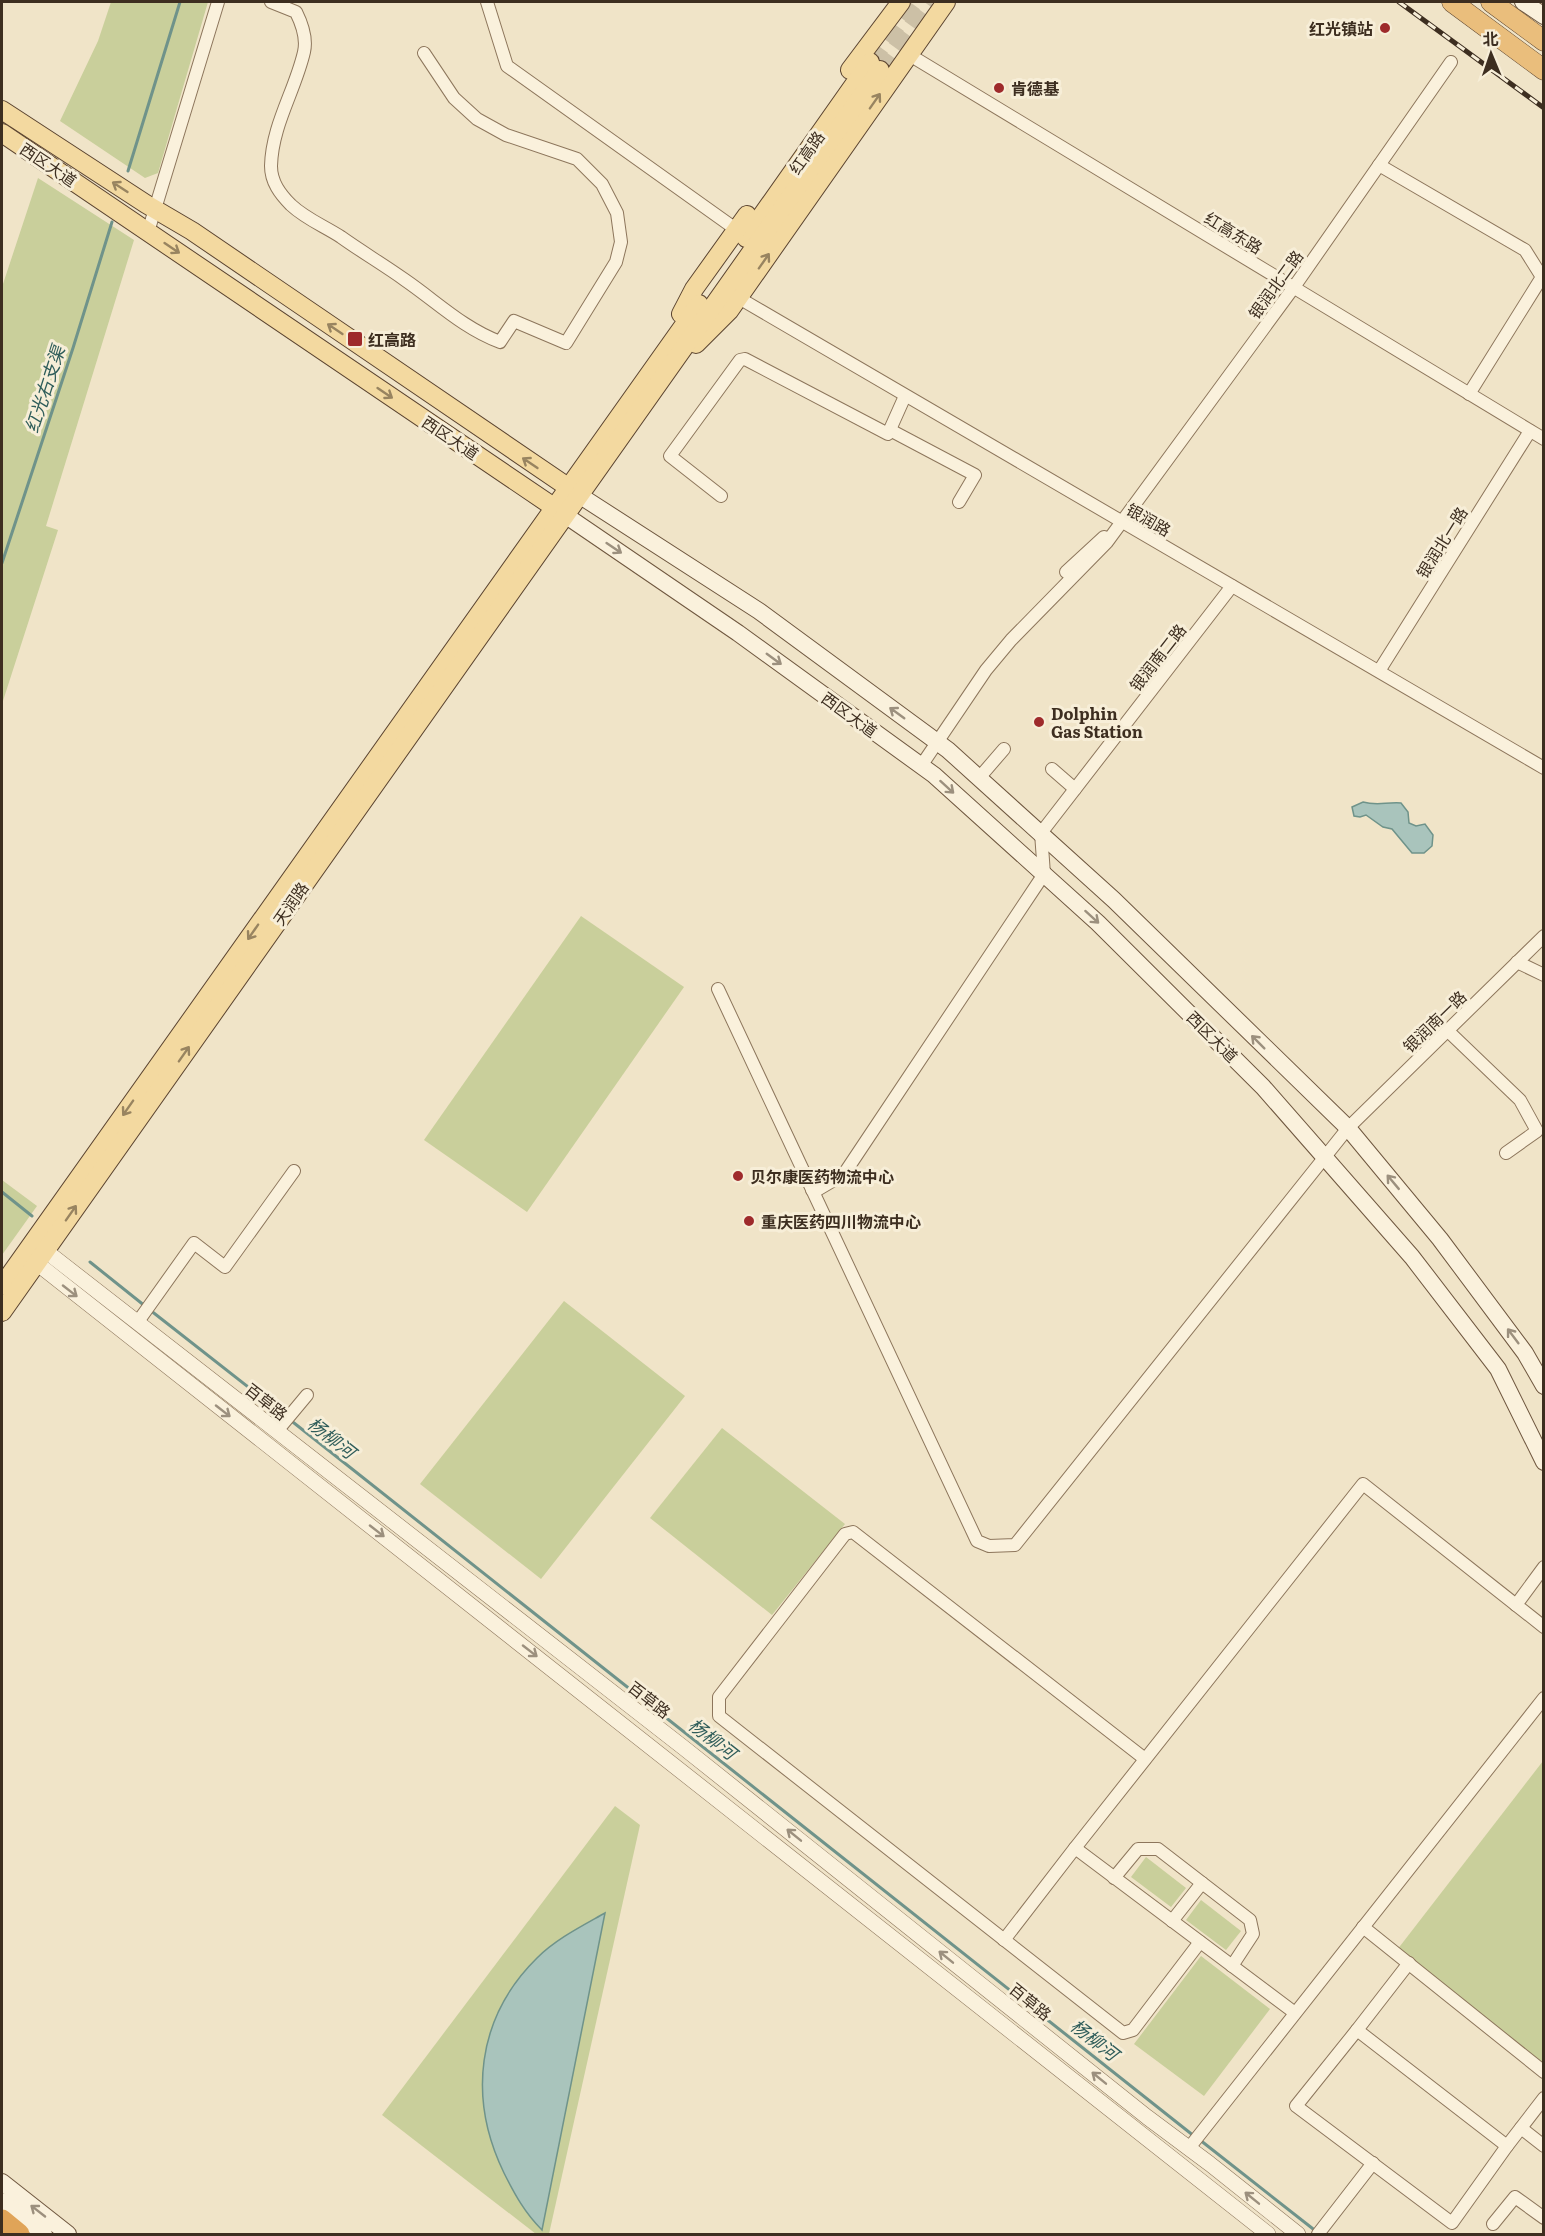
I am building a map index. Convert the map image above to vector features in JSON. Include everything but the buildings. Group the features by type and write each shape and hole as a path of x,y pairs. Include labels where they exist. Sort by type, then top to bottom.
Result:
{"highway":[{"path":"1452,2 1544,70"},
{"path":"1491,2 1544,41"},
{"path":"2,2220 19,2235"}],"main road":[{"path":"652,380 694,289 901,2"},
{"path":"652,380 729,311 946,2"},
{"path":"1523,2 1544,16"},
{"name":"红高路","path":"560,511 875,66"},
{"name":"西区大道","path":"2,110 192,231 573,491 759,611 933,739 1114,900 1348,1128 1440,1239 1525,1353 1544,1386"},
{"name":"西区大道","path":"2,133 738,633 917,763 1098,923 1263,1087 1412,1257 1498,1369 1544,1462"},
{"name":"天润路","path":"2,1312 35,1252 560,511"},
{"name":"天润路","path":"2,1286 35,1252"},
{"path":"4,2190 44,2235"},
{"path":"4,2190 68,2235"}],"street":[{"path":"148,232 218,2"},
{"path":"271,2 296,12 302,25 304,50 274,140 271,167 276,188 292,206 311,221 335,233 407,281 439,307 479,334 500,342 514,321 566,343 616,262 621,242 617,213 602,184 577,159 507,135 477,119 454,98 424,54"},
{"path":"487,2 507,66 736,230"},
{"name":"红高东路","path":"908,54 1544,439"},
{"name":"银润北二路","path":"917,763 933,739 1011,640 1107,542 1294,287 1451,62"},
{"path":"1379,165 1525,250 1542,277 1469,394"},
{"name":"银润路","path":"739,298 1544,768"},
{"path":"721,496 670,456 740,360 745,359 888,434 905,396"},
{"path":"890,430 975,475 959,502"},
{"name":"银润北一路","path":"1379,672 1530,431"},
{"name":"银润南二路","path":"1041,833 1232,586"},
{"path":"979,778 1004,750"},
{"path":"1052,769 1075,789"},
{"path":"718,989 812,1190 817,1190 843,1174 1044,873 1041,833"},
{"name":"银润南一路","path":"812,1190 977,1540 989,1546 1015,1545 1348,1128 1544,936"},
{"path":"1517,962 1544,975"},
{"path":"1448,1031 1520,1100 1538,1131 1506,1154"},
{"path":"144,1313 194,1243 225,1267 294,1172"},
{"path":"35,1252 464,1599 1268,2235"},
{"name":"百草路","path":"35,1252 144,1313 284,1422 675,1741 1194,2141 1298,2235"},
{"path":"284,1422 307,1395"},
{"path":"1004,1940 1363,1484 1544,1627"},
{"path":"1145,1759 853,1532 845,1534 720,1697 718,1716 1123,2033 1134,2030 1200,1942"},
{"path":"1516,1605 1544,1568"},
{"path":"1194,2141 1544,1698"},
{"path":"1075,1848 1295,2013"},
{"path":"1114,1878 1138,1849 1158,1850 1250,1920 1253,1934 1232,1966"},
{"path":"1172,1921 1202,1883"},
{"path":"1363,1927 1544,2072"},
{"path":"1409,1963 1296,2106 1452,2223 1544,2098"},
{"path":"1357,2030 1507,2146"},
{"path":"1521,2128 1544,2146"},
{"path":"1320,2232 1373,2163"},
{"path":"1493,2224 1515,2197 1544,2218"}],"green space":[{"path":"111,2 208,2 158,173 145,178 60,121 98,41"},
{"path":"38,178 134,240 46,526 58,530 2,704 2,287"},
{"path":"581,916 684,987 527,1212 424,1140"},
{"path":"2,1180 37,1206 2,1255"},
{"path":"564,1301 685,1396 541,1579 420,1484"},
{"path":"722,1428 845,1524 772,1615 650,1518"},
{"path":"1543,1761 1543,2065 1397,1950"},
{"path":"615,1806 640,1825 549,2234 536,2234 382,2115"},
{"path":"1146,1857 1186,1888 1171,1907 1131,1877"},
{"path":"1201,1900 1241,1931 1226,1950 1186,1920"},
{"path":"1201,1956 1270,2009 1204,2096 1134,2044"}],"water":[{"path":"1363,802 1401,803 1408,812 1409,823 1416,826 1425,824 1433,835 1432,846 1424,853 1412,853 1392,829 1383,827 1366,815 1354,816 1352,807"},
{"path":"605,1913 542,2230 516,2196 493,2145 485,2117 484,2060 490,2033 501,2006 517,1981 552,1945"}],"waterway":[{"name":"红光右支渠","path":"128,171 180,2"},
{"name":"红光右支渠","path":"2,563 112,222"},
{"name":"杨柳河","path":"2,1192 32,1216"},
{"name":"杨柳河","path":"90,1262 145,1306"},
{"name":"杨柳河","path":"150,1310 284,1415"},
{"name":"杨柳河","path":"289,1419 1194,2136"},
{"name":"杨柳河","path":"1200,2140 1317,2232"}],"tunnel":[{"path":"870,62 914,2"},
{"path":"880,70 930,2"}],"railway":[{"path":"1399,2 1544,108"}],"place":[{"name":"红光镇站","path":"1385,28"},
{"name":"肯德基","path":"999,88"},
{"name":"红高路","path":"355,339"},
{"name":"Dolphin Gas Station","path":"1039,722"},
{"name":"贝尔康医药物流中心","path":"738,1176"},
{"name":"重庆医药四川物流中心","path":"749,1221"}]}
